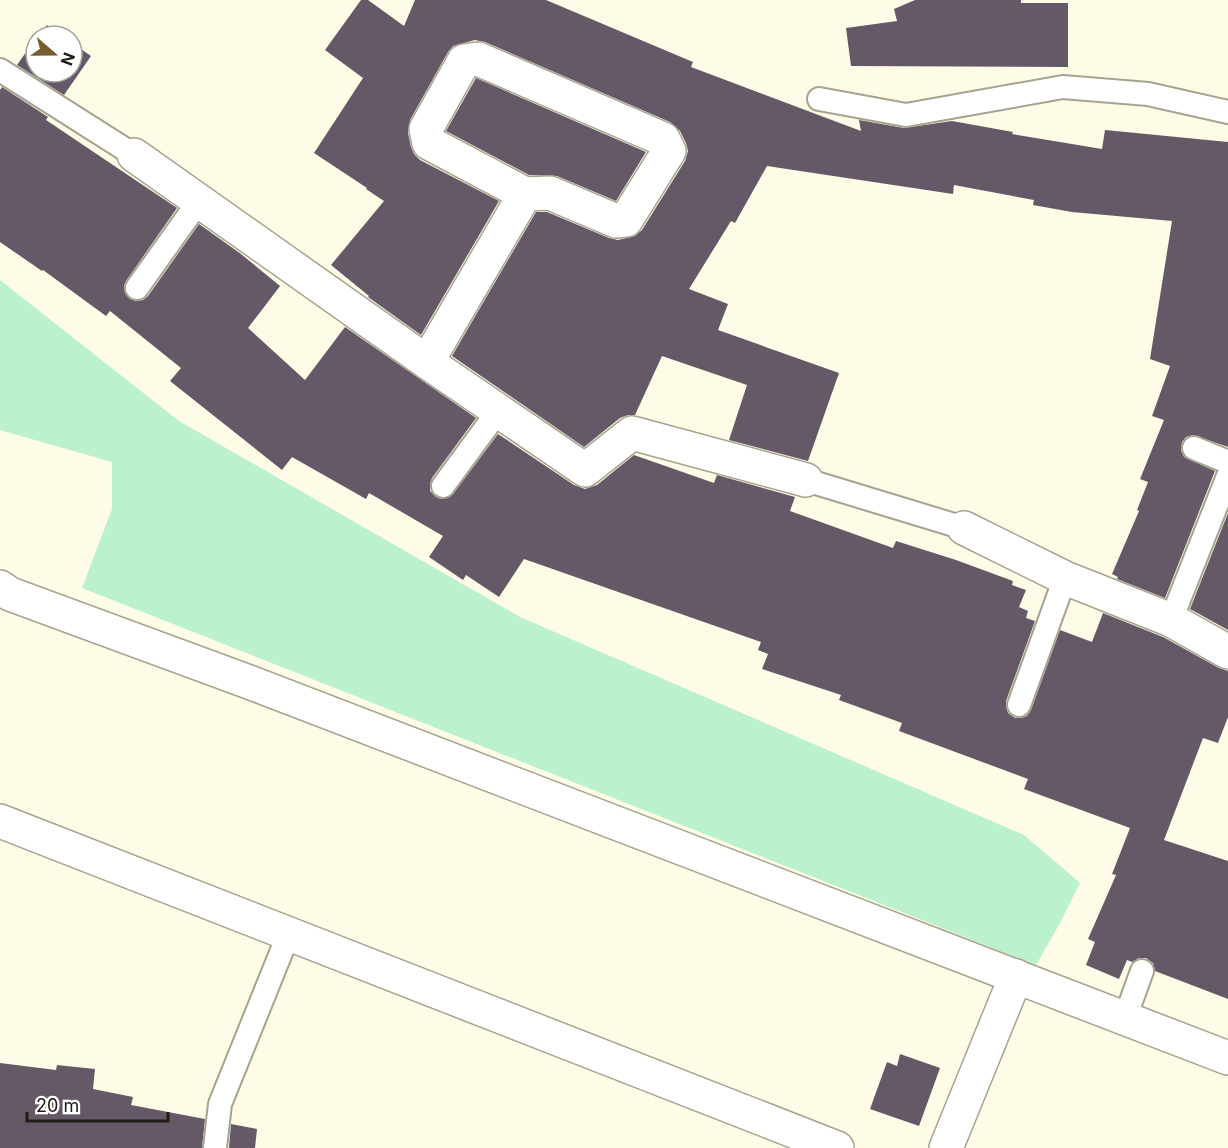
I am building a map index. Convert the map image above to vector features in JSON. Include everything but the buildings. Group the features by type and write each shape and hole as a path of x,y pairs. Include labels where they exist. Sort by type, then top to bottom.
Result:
{"street":[{"path":"478,59 663,139 669,151 626,220 616,221 550,194 525,194 429,142 426,129 464,61 478,59"},
{"path":"134,155 427,362 585,470 632,433 806,480"},
{"path":"427,362 525,194"},
{"path":"964,528 1065,578 1171,620 1228,652"},
{"path":"0,586 10,594 249,682 1228,1058"},
{"path":"0,821 837,1148"},
{"path":"946,1148 1016,976"}],"lane":[{"path":"0,70 134,155"},
{"path":"819,99 906,116 1063,87 1148,94 1228,112"},
{"path":"137,288 199,201"},
{"path":"443,486 499,410"},
{"path":"1194,448 1228,462"},
{"path":"1171,620 1228,476"},
{"path":"806,480 964,528"},
{"path":"1019,705 1065,578"},
{"path":"215,1148 220,1104 289,933"},
{"path":"1125,1018 1142,971"}],"green space":[{"path":"0,280 179,421 520,617 1024,835 1080,883 1036,965 82,588 112,509 112,462 0,430"}]}
